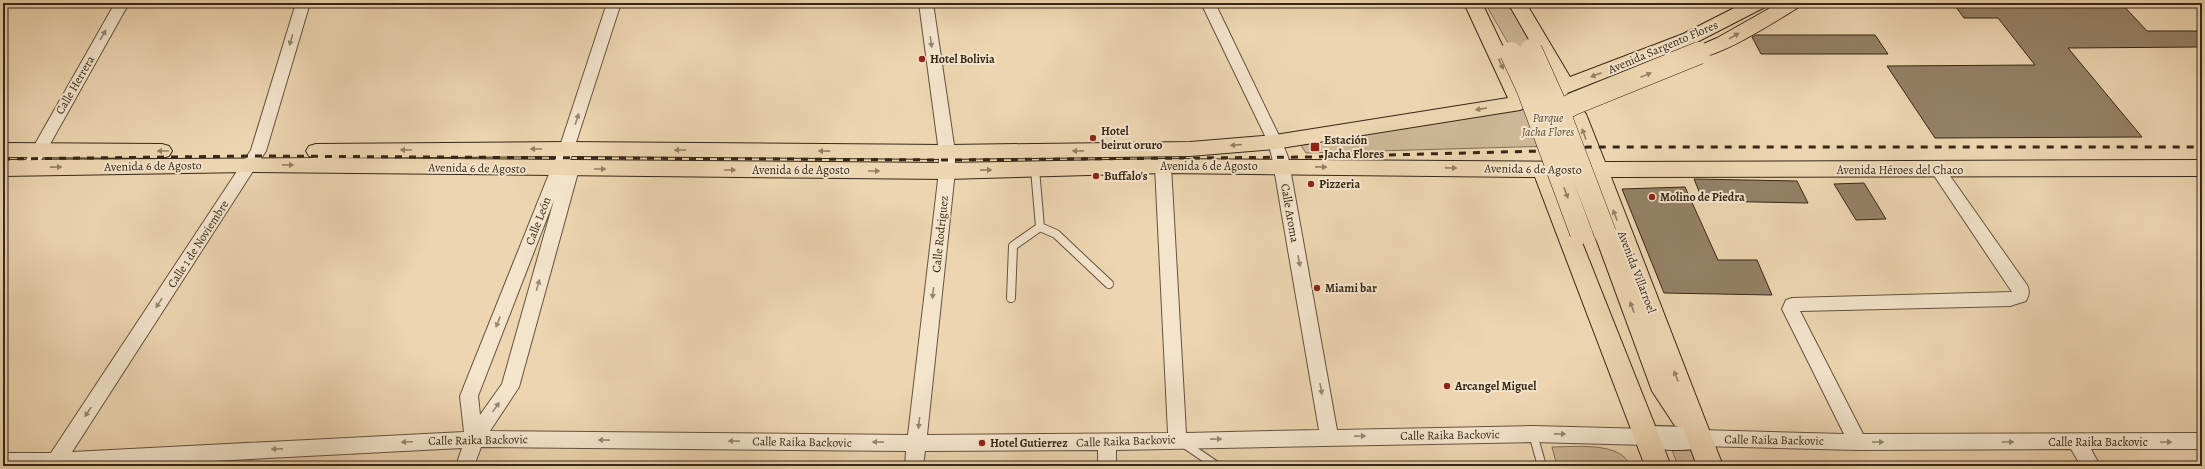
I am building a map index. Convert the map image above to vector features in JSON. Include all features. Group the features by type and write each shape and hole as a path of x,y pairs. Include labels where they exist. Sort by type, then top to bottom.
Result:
{"main road":[{"path":"1473,3 1520,103"},
{"path":"1484,3 1511,53 1531,97 1637,385 1648,437"},
{"path":"1506,3 1531,50 1559,112 1664,391 1699,438"},
{"path":"1517,3 1566,87"},
{"name":"Avenida Sargento Flores","path":"1566,87 1767,9 1794,3"},
{"path":"1559,112 1574,104 1724,42 1767,9"},
{"name":"Avenida 6 de Agosto","path":"3,150 34,158 254,158 566,162 947,162 1190,149 1275,142 1520,103 1566,87"},
{"name":"Avenida Villarroel","path":"1545,94 1554,95 1562,99 1576,114 1710,466"},
{"name":"Avenida 6 de Agosto","path":"3,168 34,158"},
{"name":"Avenida 6 de Agosto","path":"947,162 1035,169 1163,166 1598,170"},
{"name":"Avenida Héroes del Chaco","path":"1598,170 2202,168"},
{"path":"1542,169 1648,437 1658,466"},
{"name":"Calle Raika Backovic","path":"1648,437 1699,438"}],"street":[{"name":"Calle Herrera","path":"34,158 122,3"},
{"name":"Calle 1 de Noviembre","path":"55,464 254,158 303,3"},
{"name":"Calle León","path":"464,466 474,438 510,387 566,162 614,3"},
{"name":"Calle Rodriguez","path":"914,466 947,162 926,3"},
{"name":"Calle Aroma","path":"1208,3 1275,142 1282,167 1329,437"},
{"name":"Calle León","path":"474,438 469,396 566,162"},
{"path":"1163,166 1177,439"},
{"path":"1858,442 1790,310 1792,305 2010,299 2020,296 2021,290 1938,170"},
{"name":"Calle Raika Backovic","path":"3,461 55,464 474,438 917,443 1107,442 1177,439 1533,434 1648,437"},
{"name":"Calle Raika Backovic","path":"1699,438 1858,442 2202,442"},
{"path":"1107,442 1107,466"},
{"path":"2076,442 2091,466"}],"lane":[{"path":"1035,169 1040,227"},
{"path":"1040,227 1056,234 1109,284"},
{"path":"1011,298 1013,246 1022,238 1040,227"},
{"path":"1533,434 1542,466"},
{"path":"1177,439 1217,466"}],"green space":[{"path":"1485,3 1513,3 1553,78 1531,83"},
{"name":"Parque Jacha Flores","path":"1524,108 1586,143 1554,146 1306,153 1300,144"},
{"path":"1666,434 1688,434 1700,466 1678,466"},
{"path":"1584,446 1607,449 1617,452 1625,458 1630,466 1557,466 1552,447"}],"building":[{"path":"1953,3 2121,3 2147,31 2202,31 2202,47 2068,48 2142,137 1935,138 1887,66 2035,65 1998,18 1964,18"},
{"path":"1756,35 1875,35 1888,54 1761,54 1752,37"},
{"path":"1694,179 1797,181 1808,203 1703,201"},
{"path":"1864,183 1886,219 1856,220 1834,184"},
{"path":"1685,187 1718,260 1757,260 1772,295 1664,293 1622,189"}],"railway":[{"path":"3,159 255,156 947,160 1311,157 1541,151 1589,147 2202,147"}],"place":[{"name":"Hotel Bolivia","path":"922,59"},
{"name":"Hotel beirut oruro","path":"1093,138"},
{"name":"Estación Jacha Flores","path":"1315,147"},
{"name":"Buffalo's","path":"1096,176"},
{"name":"Pizzeria","path":"1311,184"},
{"name":"Molino de Piedra","path":"1652,197"},
{"name":"Miami bar","path":"1317,288"},
{"name":"Arcangel Miguel","path":"1447,386"},
{"name":"Hotel Gutierrez","path":"982,443"}]}
